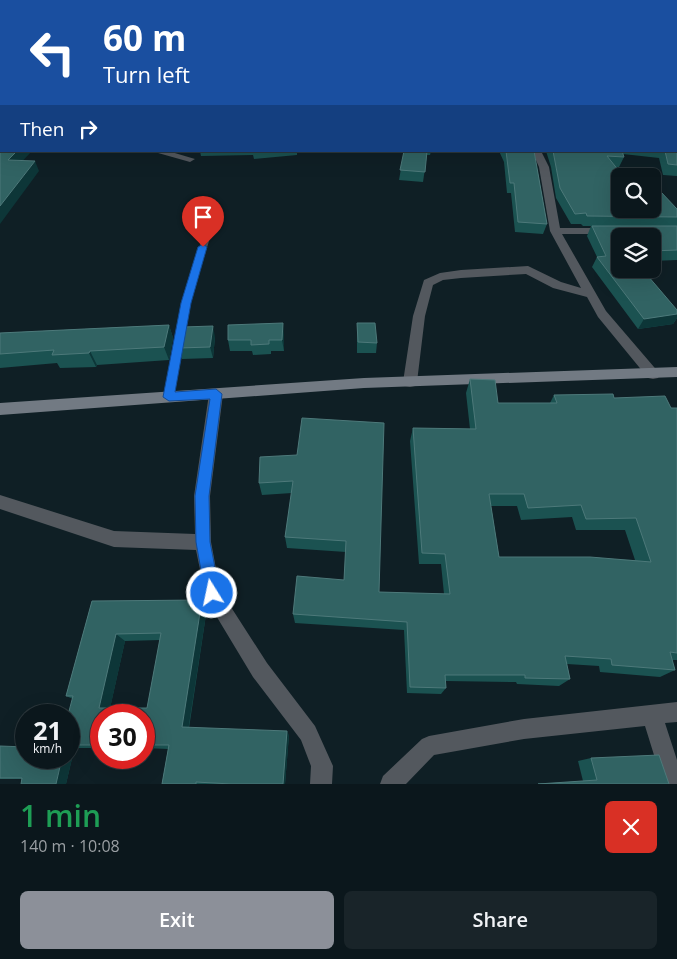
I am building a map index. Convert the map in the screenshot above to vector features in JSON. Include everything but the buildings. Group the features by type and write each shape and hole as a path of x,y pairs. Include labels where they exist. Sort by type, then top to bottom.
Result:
{"main road":[{"path":"0,409 410,382 677,372"}],"street":[{"path":"160,152 190,159"},
{"path":"537,152 544,166 555,231 602,314 653,374"},
{"path":"555,231 611,231"},
{"path":"410,382 419,316 428,283 434,279 461,274 528,270 557,285 589,294"},
{"path":"216,394 202,496 203,542 212,593 260,670 308,733 322,766 321,784"},
{"path":"0,502 114,539 203,542"},
{"path":"391,784 429,746 524,729 677,712"},
{"path":"652,714 674,784"}],"lane":[{"path":"169,397 186,303 209,228"}],"route":[{"path":"203,247 186,303 169,397 216,394 202,496 203,542 212,593"}]}
